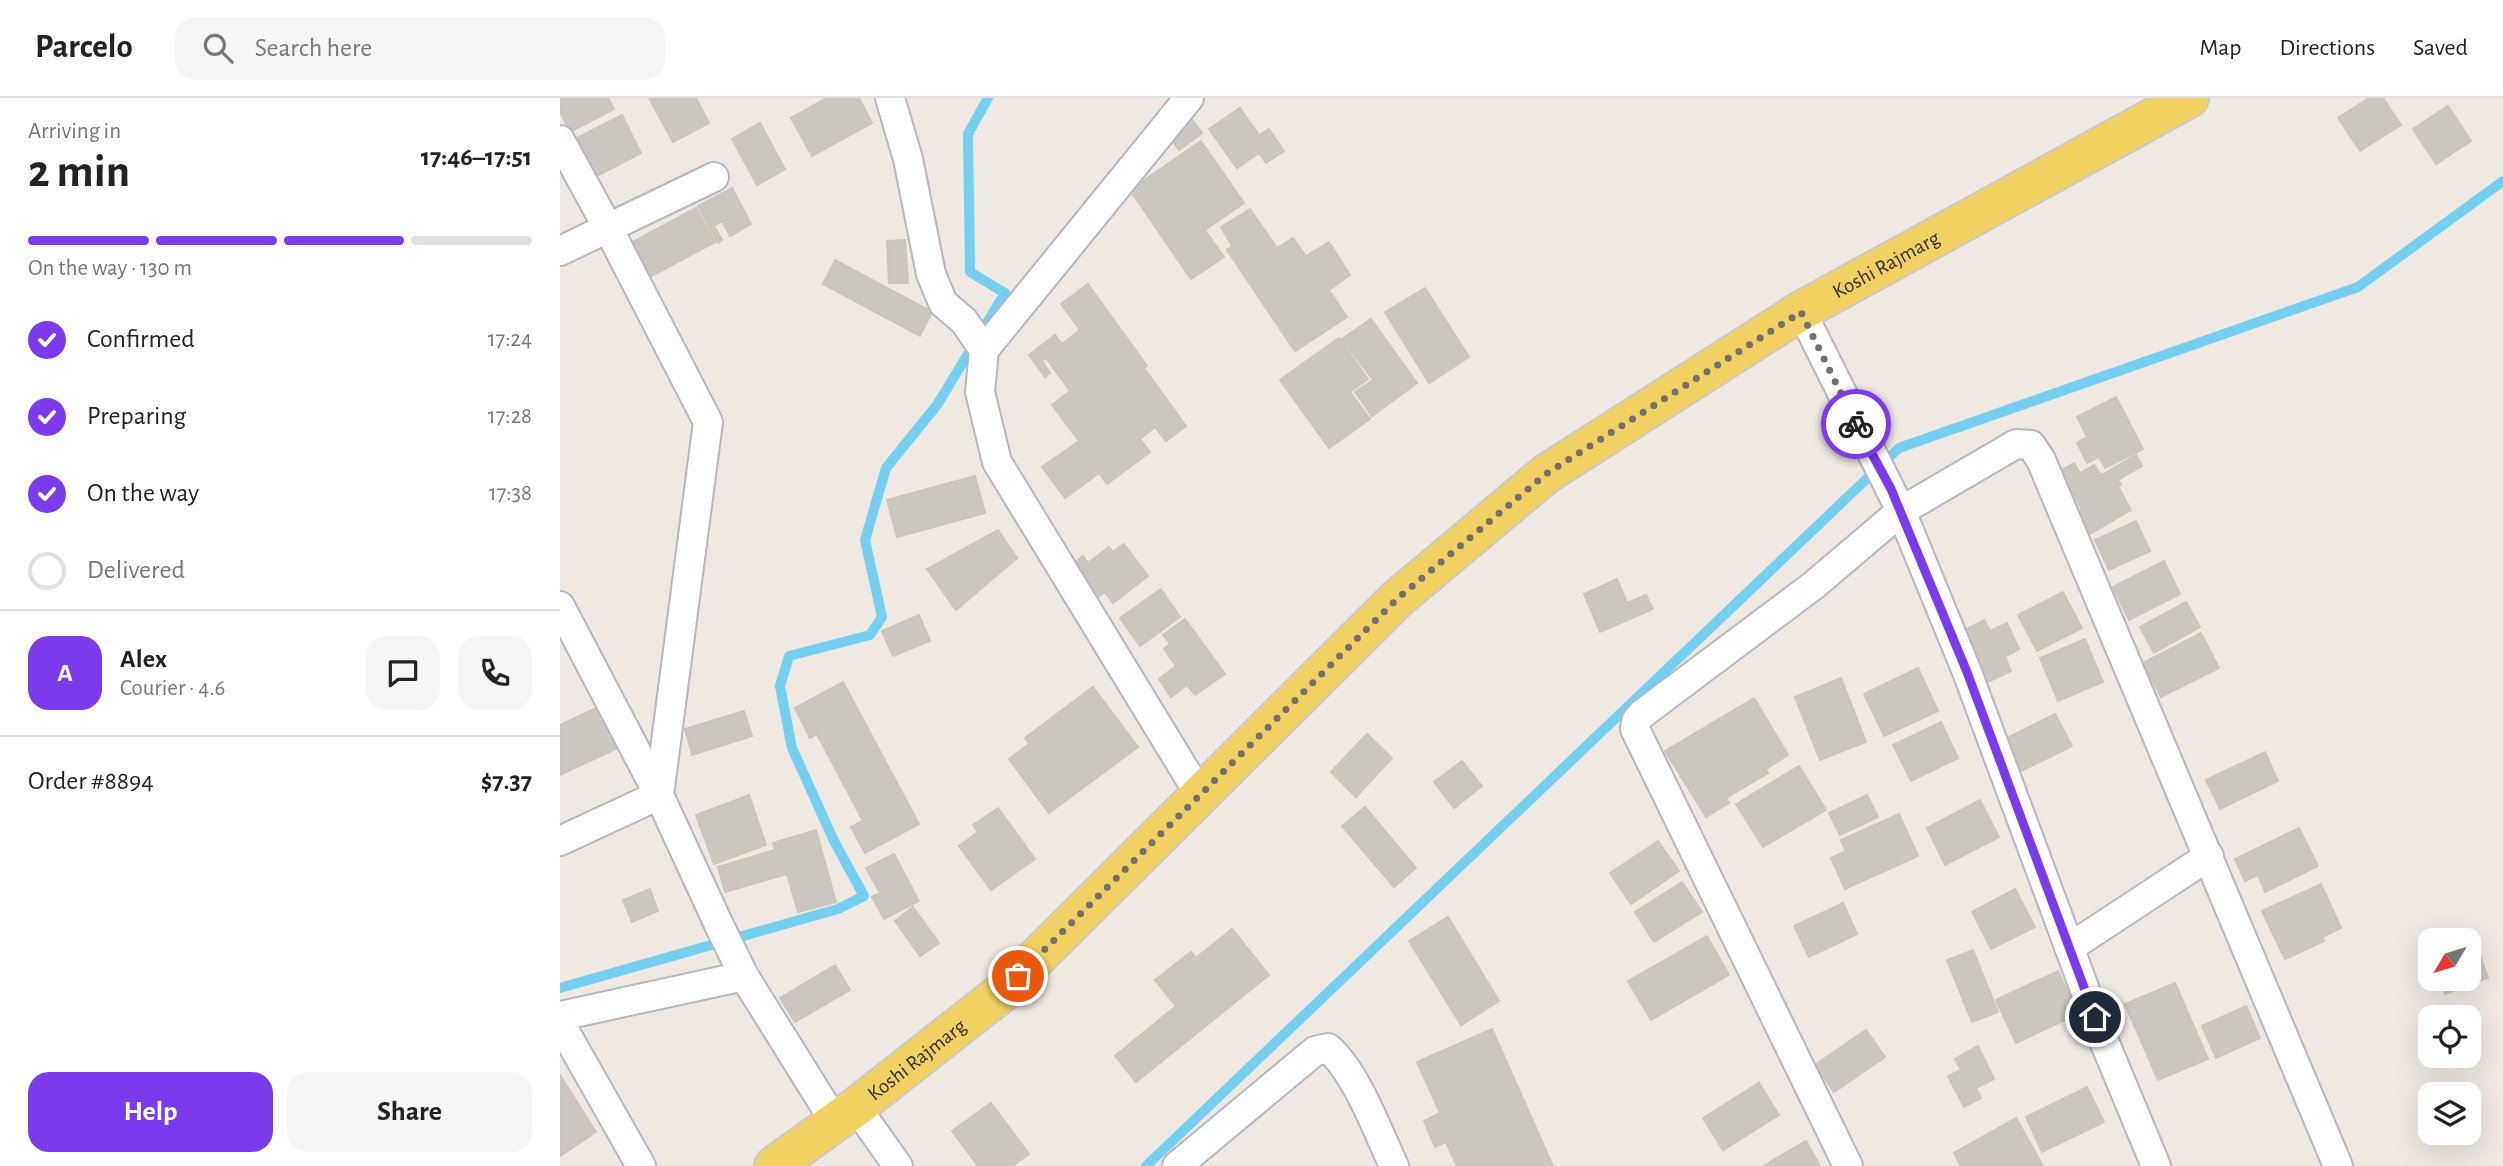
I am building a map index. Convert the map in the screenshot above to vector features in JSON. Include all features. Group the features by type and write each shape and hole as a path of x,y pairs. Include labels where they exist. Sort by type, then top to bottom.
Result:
{"main road":[{"name":"Koshi Rajmarg","path":"774,1166 845,1115 1000,994 1397,599 1546,474 1801,312 2189,98"}],"street":[{"path":"890,98 908,159 931,274 943,303 976,337 980,392 997,462 1200,795"},
{"path":"976,337 1189,98"},
{"path":"560,140 708,422 659,795"},
{"path":"560,251 714,177"},
{"path":"1801,312 1896,500 1967,672 2104,1041 2156,1166"},
{"path":"1848,1166 1635,729 1636,721 1814,585 1896,500 2016,444 2031,445 2041,460 2338,1166"},
{"path":"560,606 659,795 738,965 845,1115 898,1166"},
{"path":"560,841 659,795"},
{"path":"2069,948 2208,856"},
{"path":"560,1016 738,965"},
{"path":"560,1023 641,1166"},
{"path":"1177,1166 1315,1051 1328,1048 1339,1057 1394,1166"}],"building":[{"path":"560,98 608,98 614,109 570,132 560,112"},
{"path":"649,98 696,98 709,123 673,142"},
{"path":"827,98 859,98 872,123 812,156 791,118"},
{"path":"2369,98 2383,98 2401,125 2360,151 2338,118"},
{"path":"2448,106 2471,141 2436,164 2413,129"},
{"path":"1240,108 1259,135 1269,129 1284,151 1266,163 1259,153 1237,168 1209,129"},
{"path":"1188,114 1202,133 1179,150 1165,131"},
{"path":"622,115 641,153 597,176 577,138"},
{"path":"760,123 785,169 757,185 732,139"},
{"path":"1201,141 1244,203 1205,230 1224,257 1191,279 1130,190"},
{"path":"732,188 751,224 730,236 722,221 714,226 722,240 718,243 698,206"},
{"path":"696,208 715,242 644,280 629,244"},
{"path":"1250,209 1277,248 1293,238 1306,256 1329,242 1350,275 1329,290 1347,317 1295,351 1227,250 1232,246 1221,227"},
{"path":"905,240 908,283 889,283 887,241"},
{"path":"835,260 932,312 920,336 823,284"},
{"path":"1088,284 1186,426 1166,441 1155,427 1140,439 1150,452 1107,484 1099,473 1065,498 1042,467 1079,441 1052,405 1070,391 1046,358 1042,361 1050,373 1045,377 1029,355 1055,335 1062,344 1080,330 1061,304"},
{"path":"1425,288 1469,357 1429,383 1385,312"},
{"path":"1371,319 1417,383 1372,416 1355,392 1373,380 1342,339"},
{"path":"1339,338 1368,379 1350,392 1370,419 1329,448 1280,380"},
{"path":"2116,397 2143,449 2105,468 2099,457 2087,463 2077,443 2087,437 2077,417"},
{"path":"2136,455 2142,466 2118,480 2121,485 2081,508 2060,471 2074,463 2080,473 2094,465 2101,475"},
{"path":"975,476 985,513 897,537 887,500"},
{"path":"2119,488 2131,510 2085,537 2072,515"},
{"path":"2136,521 2150,551 2109,570 2095,540"},
{"path":"998,530 1017,558 956,610 927,569"},
{"path":"1124,544 1148,576 1113,603 1105,592 1098,597 1073,564 1083,556 1088,563 1109,547 1113,552"},
{"path":"2164,561 2180,594 2129,620 2113,587"},
{"path":"1617,579 1627,603 1646,595 1653,609 1600,632 1584,594"},
{"path":"1161,589 1180,617 1140,646 1120,618"},
{"path":"2063,592 2082,628 2037,651 2018,615"},
{"path":"2186,602 2200,627 2154,653 2140,627"},
{"path":"919,615 930,641 893,656 882,631"},
{"path":"1185,619 1225,674 1195,695 1187,685 1171,697 1159,679 1176,666 1164,649 1170,644 1163,635"},
{"path":"1984,620 1990,631 2007,623 2019,649 2005,657 2011,671 1986,683 1970,648 1959,633"},
{"path":"2201,633 2219,668 2161,697 2143,663"},
{"path":"2085,639 2103,682 2058,701 2040,658"},
{"path":"1918,668 1938,711 1884,736 1864,694"},
{"path":"1841,678 1866,742 1820,760 1795,697"},
{"path":"843,682 919,824 865,853 851,827 863,821 817,734 810,738 795,708"},
{"path":"1093,687 1138,747 1049,813 1009,759 1029,744 1025,738"},
{"path":"1754,698 1788,755 1766,769 1768,773 1726,798 1729,803 1706,817 1665,751"},
{"path":"600,706 620,747 560,775 560,725"},
{"path":"744,711 752,736 692,755 685,729"},
{"path":"2055,714 2072,746 2021,771 2005,739"},
{"path":"1941,722 1958,758 1911,781 1893,745"},
{"path":"1367,734 1392,758 1356,797 1331,772"},
{"path":"2265,752 2278,781 2220,809 2206,780"},
{"path":"1462,761 1482,786 1454,808 1434,782"},
{"path":"1799,766 1826,810 1763,847 1736,804"},
{"path":"749,795 766,845 714,864 696,815"},
{"path":"1867,795 1878,817 1840,835 1829,813"},
{"path":"1980,800 1999,837 1945,865 1927,828"},
{"path":"1365,807 1416,868 1394,887 1342,826"},
{"path":"998,808 1035,859 991,890 959,846 978,832 973,825"},
{"path":"1899,814 1918,856 1845,889 1831,858 1846,851 1841,840"},
{"path":"2299,828 2318,866 2265,892 2258,875 2245,881 2235,859"},
{"path":"816,830 836,902 798,912 787,874 725,892 718,867 775,850 773,843"},
{"path":"1658,841 1679,871 1631,904 1610,873"},
{"path":"894,854 919,901 884,919 872,897 880,893 866,868"},
{"path":"1682,882 1702,912 1654,942 1635,912"},
{"path":"2321,884 2341,928 2322,937 2324,941 2285,959 2262,911"},
{"path":"650,889 658,911 632,922 623,900"},
{"path":"2015,889 2035,927 1991,949 1972,912"},
{"path":"1843,903 1857,934 1809,957 1794,926"},
{"path":"913,907 939,943 920,956 895,921"},
{"path":"1448,917 1499,1001 1461,1025 1409,941"},
{"path":"1232,929 1269,975 1136,1082 1115,1056 1176,1006 1155,980 1191,952 1196,958"},
{"path":"1707,936 1729,975 1651,1020 1628,981"},
{"path":"1973,950 1998,1012 1972,1022 1947,960"},
{"path":"2482,961 2488,978 2482,980"},
{"path":"835,965 850,990 795,1022 780,998"},
{"path":"2058,971 2078,1014 2016,1043 1996,1000"},
{"path":"2175,983 2208,1059 2158,1080 2125,1004"},
{"path":"2246,1006 2260,1038 2216,1058 2202,1026"},
{"path":"1492,1029 1553,1166 1457,1166 1446,1142 1435,1147 1424,1121 1440,1113 1417,1062"},
{"path":"1866,1030 1885,1057 1834,1092 1815,1065"},
{"path":"1978,1046 1994,1079 1976,1088 1981,1098 1964,1107 1948,1076 1961,1070 1955,1059"},
{"path":"560,1075 596,1132 560,1156"},
{"path":"1759,1083 1779,1115 1723,1150 1703,1118"},
{"path":"2087,1087 2104,1122 2042,1152 2026,1117"},
{"path":"991,1103 1029,1154 1012,1166 978,1166 952,1131"},
{"path":"2016,1118 2043,1166 1961,1166 1954,1153"},
{"path":"1806,1141 1820,1166 1765,1165"}],"waterway":[{"path":"560,988 838,909 864,896 834,841 792,748 780,686 789,656 870,635 882,617 865,540 886,468 937,405 1005,293 970,272 968,134 988,98"},
{"path":"1146,1166 1899,448 2358,287 2503,181"}],"way so far":[{"path":"1018,976 1397,599 1546,474 1801,312 1856,424"}],"route":[{"path":"1856,424 1891,489 1967,672 2095,1017"}]}
